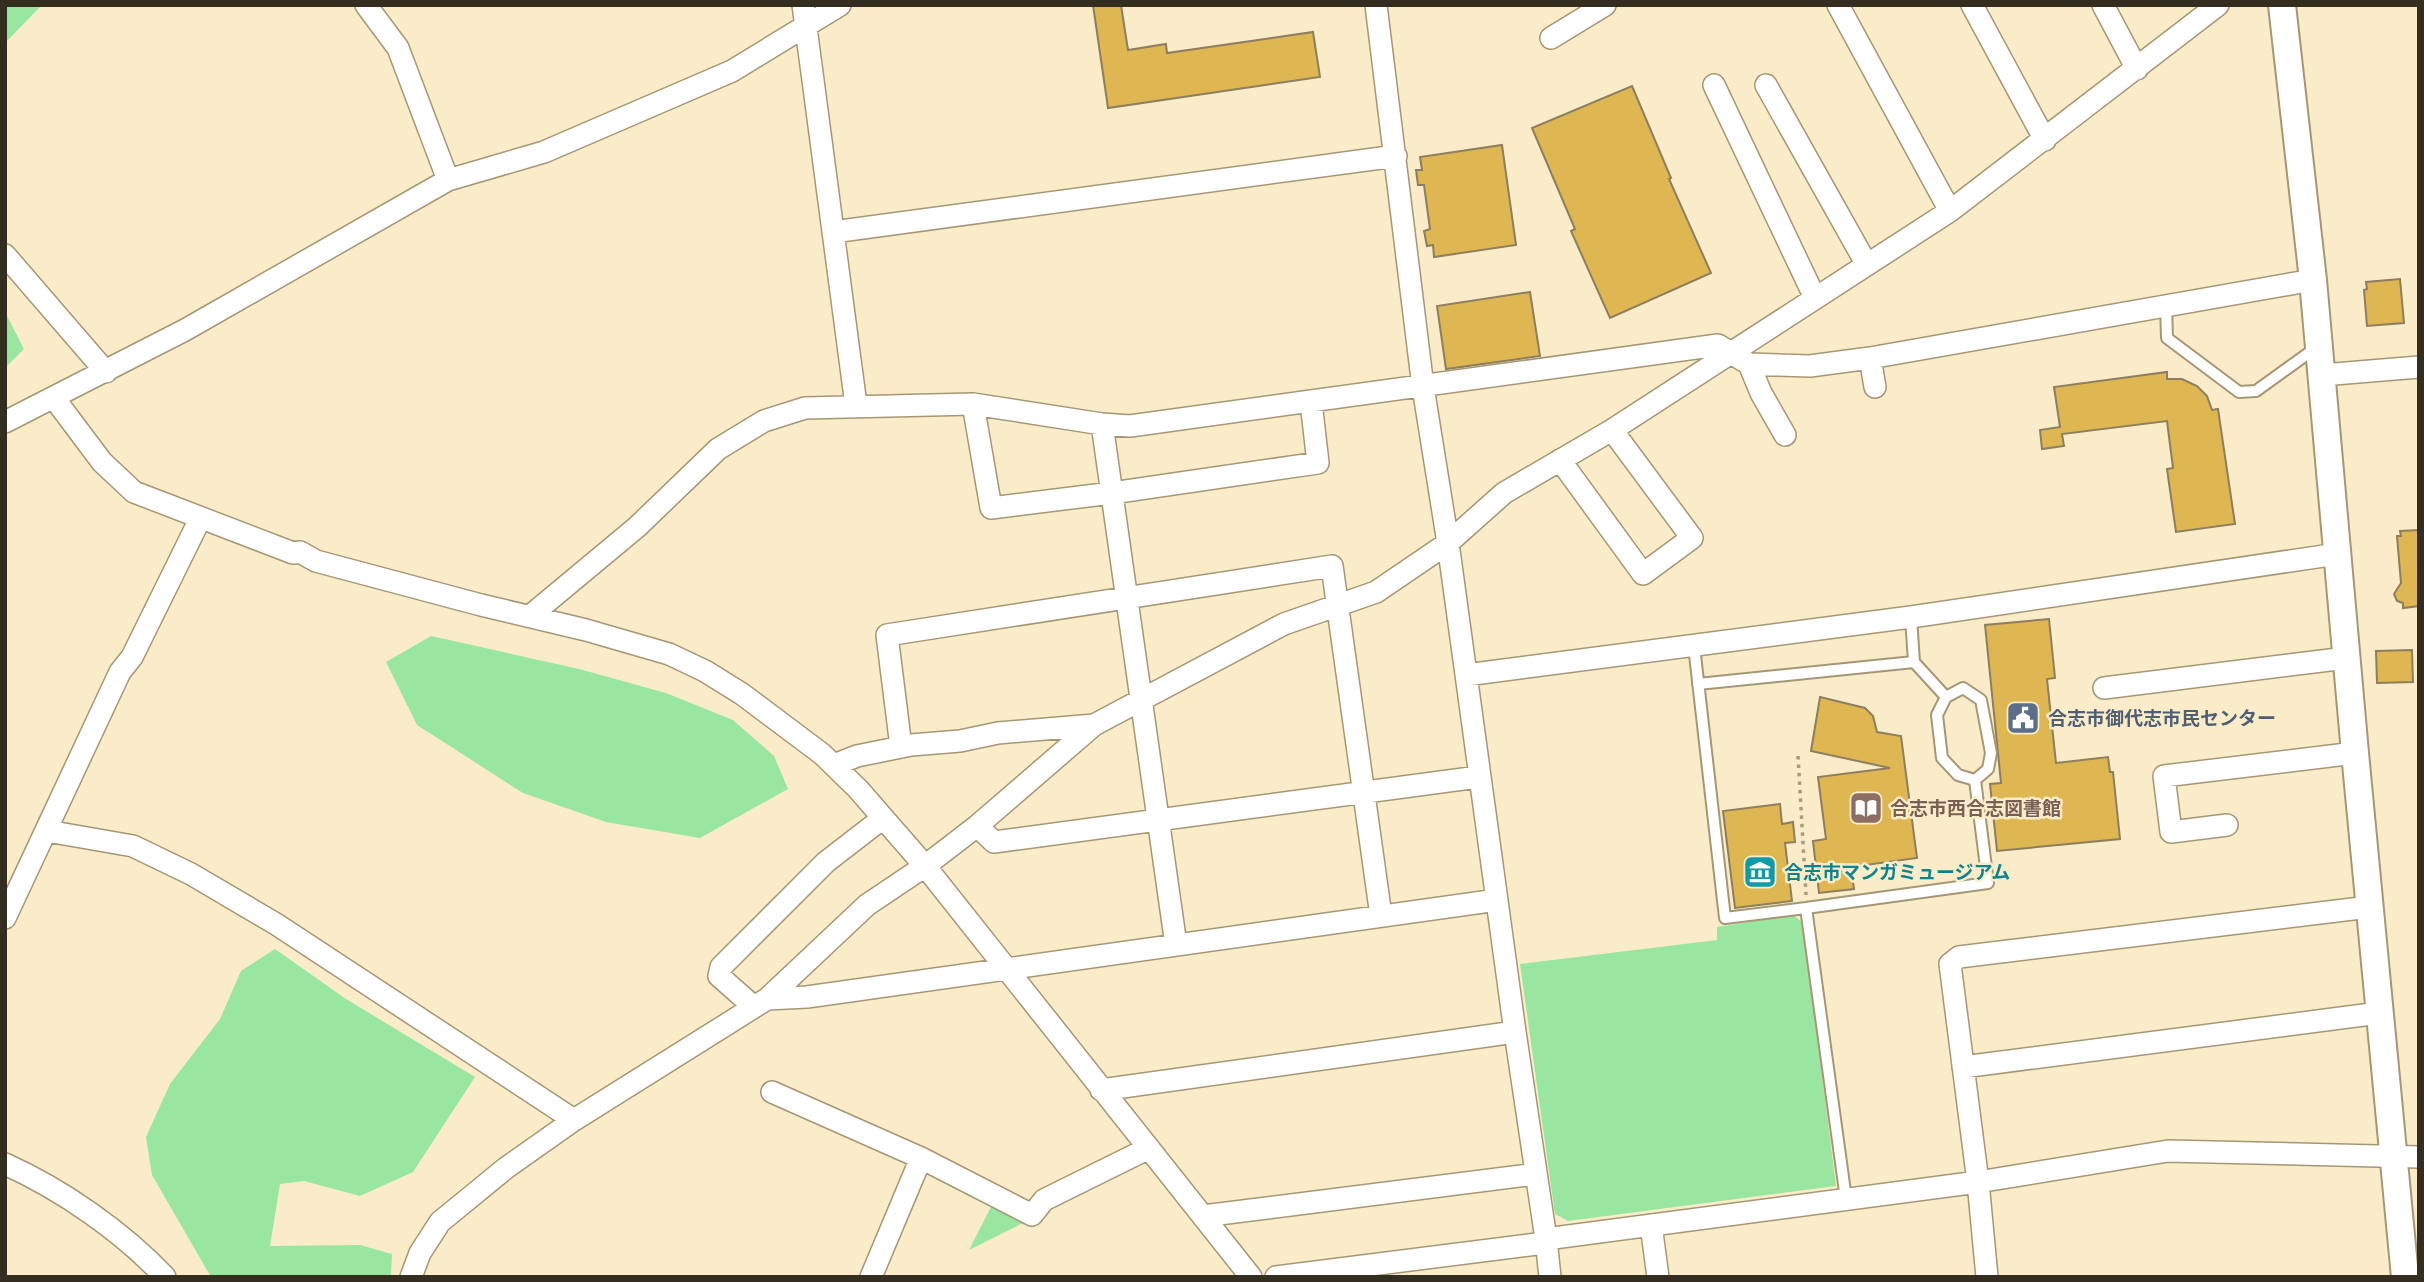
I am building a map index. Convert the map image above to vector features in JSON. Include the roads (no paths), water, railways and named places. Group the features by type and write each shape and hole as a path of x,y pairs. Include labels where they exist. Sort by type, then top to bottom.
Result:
{"street":[{"path":"366,5 398,48 448,180"},
{"path":"803,5 856,405"},
{"path":"5,422 185,330 448,180 544,152 732,71 840,5"},
{"path":"1376,5 1423,387 1448,543 1478,777 1550,1277"},
{"path":"1551,38 1605,5"},
{"path":"1838,5 1951,211"},
{"path":"1972,5 2045,140"},
{"path":"2103,5 2137,69"},
{"path":"411,1277 421,1253 440,1222 506,1168 574,1120 760,1003 867,905 925,866 977,825 1094,725 1284,624 1376,592 1448,543 1504,493 1612,430 1951,211 2218,5"},
{"path":"2282,5 2313,279 2336,554 2405,1277"},
{"path":"1714,85 1815,298"},
{"path":"1766,85 1867,265"},
{"path":"833,232 1396,156"},
{"path":"5,255 106,372"},
{"path":"530,616 637,527 718,449 764,421 805,408 973,404 1130,426 1718,345 1749,364 1810,366 1870,358 2313,279"},
{"path":"1870,358 1875,387"},
{"path":"1749,364 1760,393 1785,435"},
{"path":"2322,375 2419,367"},
{"path":"54,398 102,462 134,492 293,553 300,552 316,561 669,654 705,671 742,694 834,765 925,866 1251,1277"},
{"path":"973,404 991,508 1318,463 1311,402"},
{"path":"1102,424 1176,945"},
{"path":"1560,460 1643,575 1692,538 1612,430"},
{"path":"5,918 120,672 132,657 200,519"},
{"path":"1466,675 1911,617 2336,554"},
{"path":"901,747 887,635 1332,566 1381,916"},
{"path":"2104,688 2346,659"},
{"path":"834,765 857,756 901,747 961,741 998,733 1094,725"},
{"path":"2227,825 2171,832 2164,776 2355,753"},
{"path":"977,825 994,842 1478,777"},
{"path":"883,818 826,862 721,967 719,976 760,1003 1497,900"},
{"path":"47,831 133,846 191,874 276,924 574,1120"},
{"path":"1987,1277 1978,1182 1950,964 1959,957 2370,907"},
{"path":"1964,1067 2379,1013"},
{"path":"1101,1090 1514,1032"},
{"path":"772,1092 921,1158 1032,1214 1044,1200 1149,1148"},
{"path":"1276,1277 1537,1244 1546,1239 1978,1182 2168,1151 2419,1157"},
{"path":"871,1277 921,1158"},
{"path":"5,1164 24,1172 102,1221 144,1255 165,1277"},
{"path":"1203,1216 1536,1174"},
{"path":"1651,1225 1658,1277"}],"lane":[{"path":"2166,306 2167,338 2239,392 2256,391 2319,345"},
{"path":"1911,617 1914,662 1946,696"},
{"path":"1694,646 1725,918 1988,883 1975,780"},
{"path":"1698,684 1914,662"},
{"path":"1963,688 1981,700 1991,753 1988,769 1975,780 1958,775 1942,758 1937,715 1946,696 1963,688"},
{"path":"1806,908 1846,1199"}],"place":[{"name":"合志市御代志市民センター","path":"2023,718"},
{"name":"合志市西合志図書館","path":"1866,808"},
{"name":"合志市マンガミュージアム","path":"1760,872"}]}
